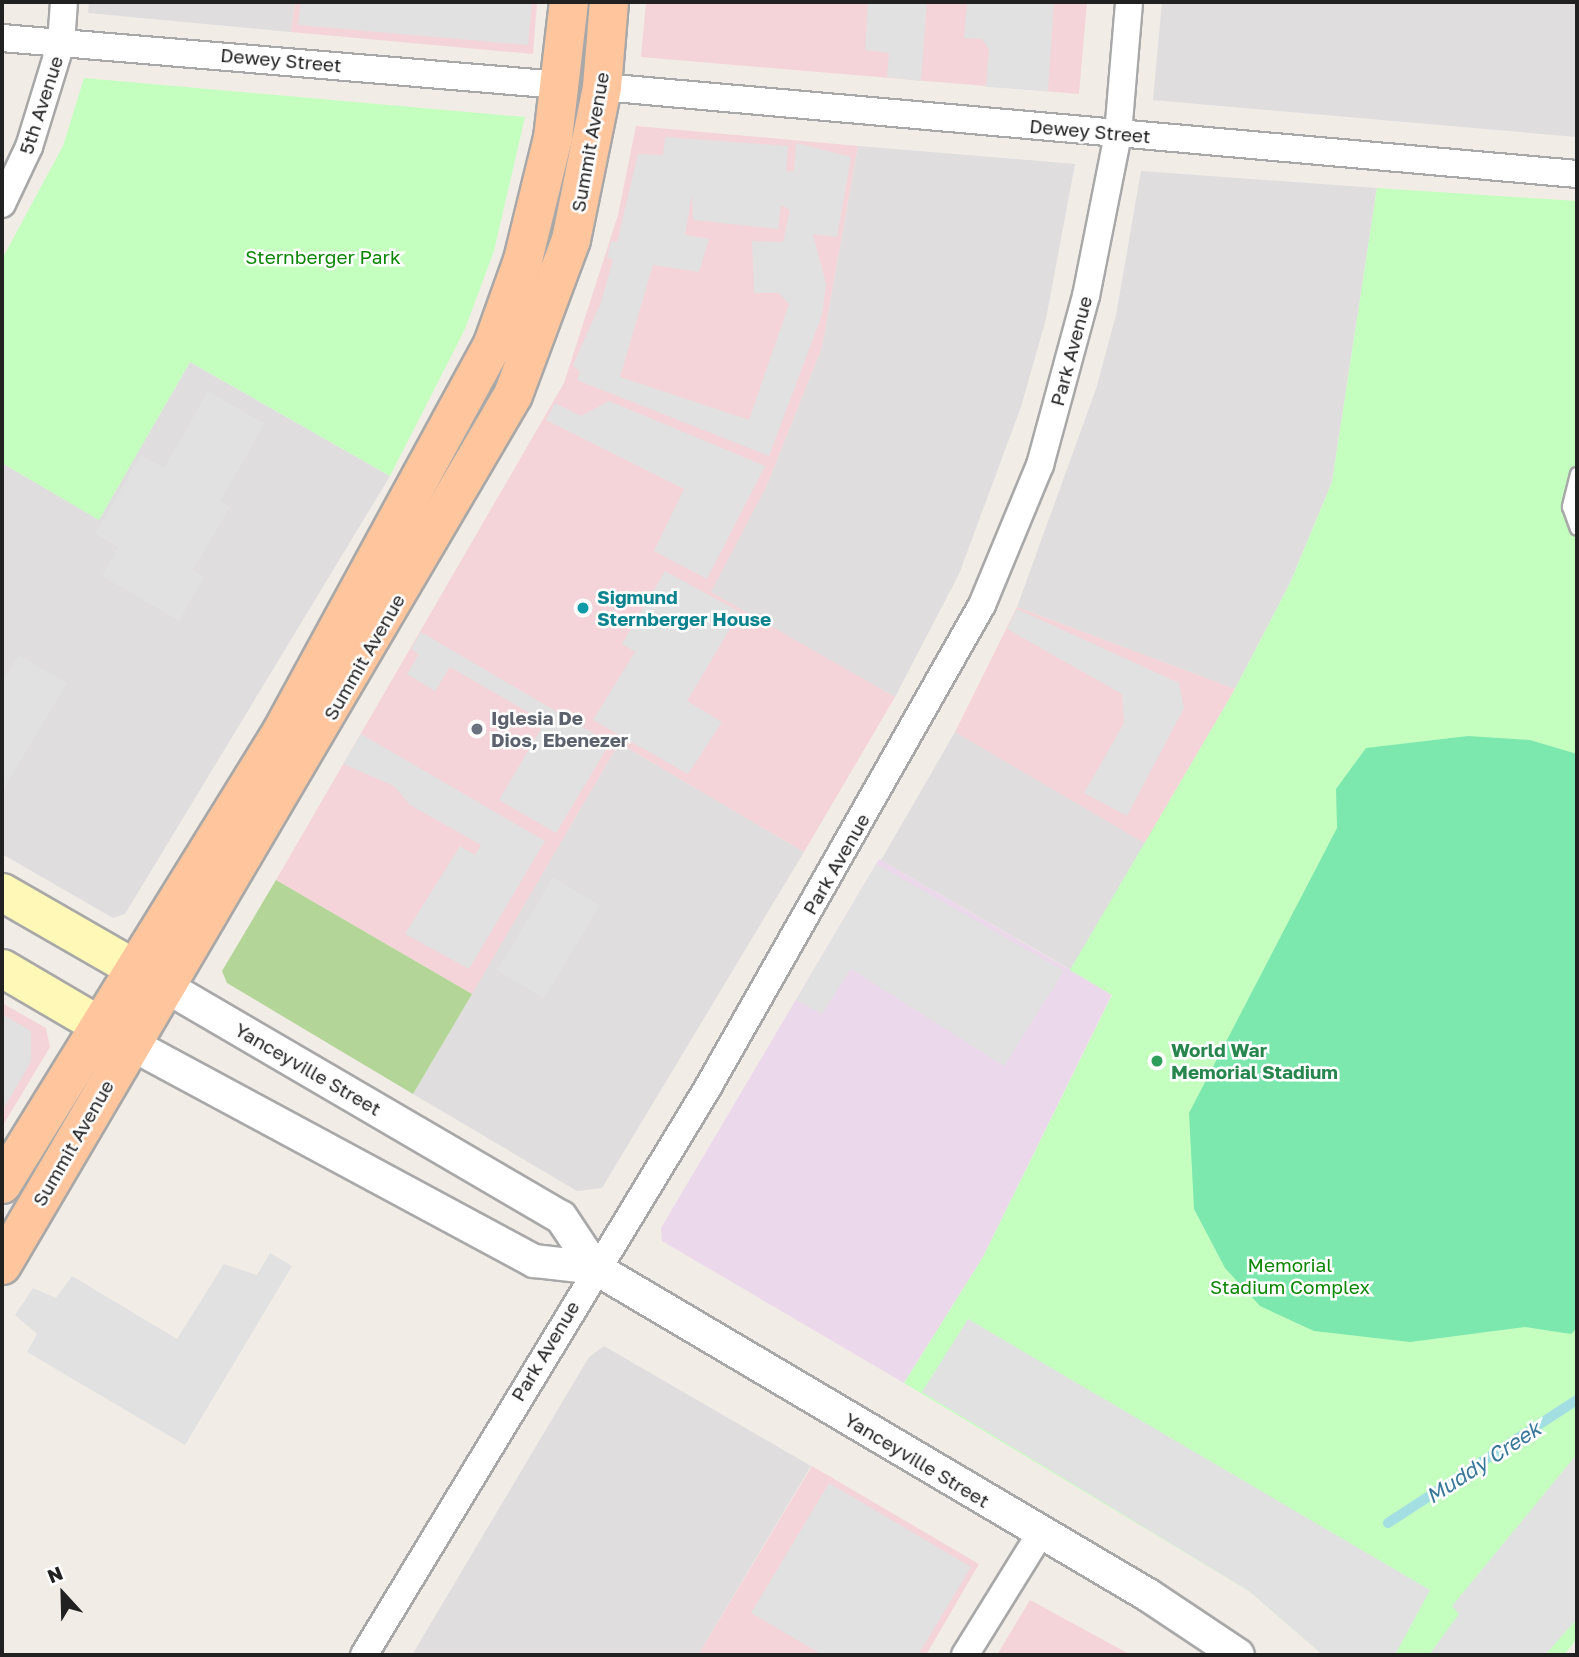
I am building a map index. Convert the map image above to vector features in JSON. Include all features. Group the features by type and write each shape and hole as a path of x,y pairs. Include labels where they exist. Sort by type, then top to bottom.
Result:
{"main road":[{"name":"Summit Avenue","path":"2,1184 97,1023 314,676 493,344 538,208 559,85 569,2"},
{"name":"Summit Avenue","path":"2,1265 513,395 571,240 602,87 609,2"},
{"name":"Yanceyville Street","path":"2,892 165,986"},
{"name":"Yanceyville Street","path":"2,968 131,1044"}],"street":[{"name":"5th Avenue","path":"2,204 29,147 61,43 64,2"},
{"name":"Park Avenue","path":"364,1655 595,1268 707,1089 982,605 1040,465 1086,296 1118,134 1129,2"},
{"name":"Dewey Street","path":"2,38 559,85"},
{"name":"Dewey Street","path":"602,87 1577,174"},
{"name":"Yanceyville Street","path":"165,986 561,1217 595,1268"},
{"name":"Yanceyville Street","path":"131,1044 534,1261 595,1268 1238,1655"},
{"path":"965,1655 1040,1534"}],"lane":[{"path":"1577,474 1569,507 1577,529"}],"shaded area":[{"path":"89,2 295,2 291,32 88,13"},
{"path":"295,2 537,2 533,54 291,32"},
{"path":"301,2 532,2 528,45 298,25"},
{"path":"646,2 1087,2 1079,94 641,57"},
{"path":"868,2 927,2 921,81 887,77 889,53 865,50"},
{"path":"967,2 1054,2 1048,91 986,87 989,49 982,39 964,38"},
{"path":"1162,2 1577,2 1577,137 1153,100"},
{"path":"636,126 858,146 822,347 767,485 711,592 895,697 804,852 619,743 472,994 276,880 564,383 618,215"},
{"path":"665,137 788,146 786,171 794,171 796,143 851,157 837,237 813,234 826,284 822,315 769,456 577,380 580,373 573,365 601,302 613,260 607,257 611,241 617,242 638,154 663,155","holes":["692,194 693,220 778,229 781,205 790,210 783,242 752,241 754,293 779,293 789,304 749,420 620,377 653,265 699,272 709,239 685,235"]},
{"path":"858,146 1075,164 1046,319 1021,407 959,574 895,697 710,592 767,485 822,347"},
{"path":"1141,171 1377,188 1332,482 1290,583 1235,689 1017,607 1096,389 1116,315"},
{"path":"190,362 390,476 125,914 113,918 2,854 2,463 99,519"},
{"path":"208,391 265,424 220,501 230,507 193,570 204,577 179,621 102,576 118,547 95,534 141,455 164,468"},
{"path":"609,401 765,466 707,579 654,551 684,489 546,420 555,403 581,416"},
{"path":"665,571 740,612 687,701 722,722 688,774 593,720 635,652 622,644"},
{"path":"1017,607 1235,689 1146,844 955,732"},
{"path":"1017,609 1179,683 1184,708 1127,816 1084,793 1124,723 1122,694 1007,629"},
{"path":"421,632 610,743 556,833 499,800 545,722 450,667 435,691 407,674 419,654 411,649"},
{"path":"19,655 67,683 2,792 2,683"},
{"path":"955,732 1146,842 1072,971 881,860"},
{"path":"361,734 545,841 469,969 405,934 460,846 475,855 481,845 410,805 394,786 343,764"},
{"path":"619,743 804,852 602,1188 577,1191 413,1094"},
{"path":"879,859 1112,994 983,1257 904,1383 662,1241 661,1228"},
{"path":"876,864 1064,971 1004,1066 851,969 822,1014 796,1000"},
{"path":"553,877 600,905 544,999 497,970"},
{"path":"2,1003 46,1028 50,1047 2,1127"},
{"path":"2,1014 31,1031 31,1062 2,1111"},
{"path":"270,1253 292,1266 185,1445 27,1352 37,1334 15,1315 33,1288 56,1298 72,1276 177,1339 224,1264 257,1275"},
{"path":"968,1319 1430,1590 1395,1655 1323,1655 1249,1591 922,1392"},
{"path":"604,1346 811,1466 698,1655 412,1655 589,1357"},
{"path":"1577,1454 1577,1619 1545,1655 1429,1655 1459,1614 1452,1606"},
{"path":"812,1466 979,1564 926,1655 698,1655"},
{"path":"829,1483 971,1567 918,1655 823,1655 751,1613"},
{"path":"1030,1600 1131,1655 997,1655"}],"green space":[{"name":"Sternberger Park","path":"84,78 525,117 494,251 465,329 390,476 190,362 99,520 2,463 2,259 63,146"},
{"name":"Memorial Stadium Complex","path":"1377,188 1577,201 1577,1639 1564,1655 1323,1655 1249,1591 904,1383 983,1257 1112,995 1070,970 1235,689 1290,583 1332,482"},
{"path":"1468,736 1530,740 1577,754 1577,1328 1571,1334 1525,1327 1410,1342 1314,1331 1260,1306 1225,1268 1194,1209 1189,1113 1337,828 1336,789 1366,748"},
{"path":"276,880 472,994 413,1094 227,983 222,971"}],"waterway":[{"name":"Muddy Creek","path":"1388,1523 1577,1400"}],"place":[{"name":"Sigmund Sternberger House","path":"583,608"},
{"name":"Iglesia De Dios, Ebenezer","path":"477,729"},
{"name":"World War Memorial Stadium","path":"1157,1061"}]}
